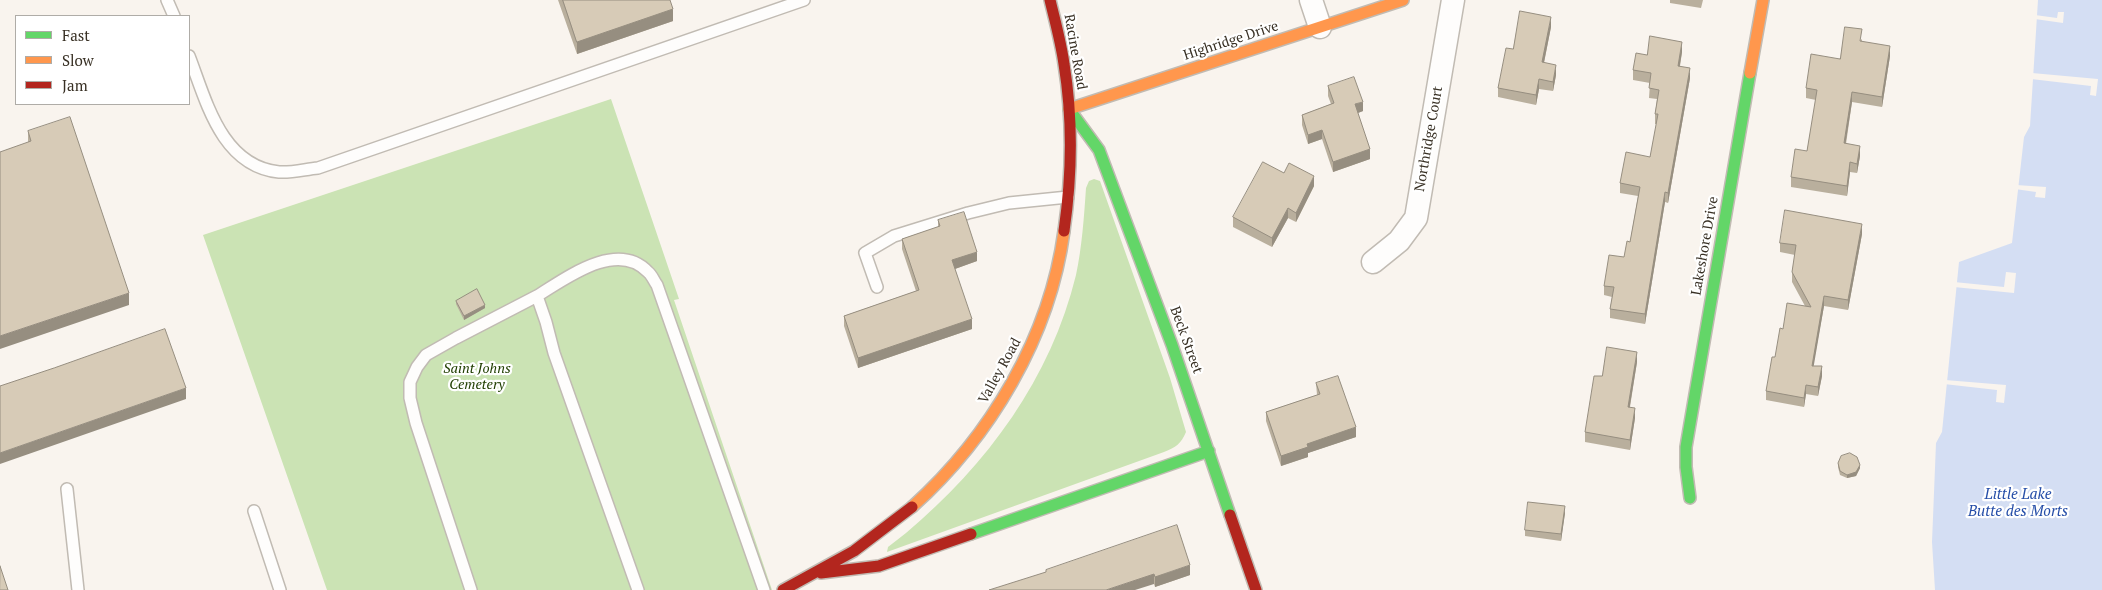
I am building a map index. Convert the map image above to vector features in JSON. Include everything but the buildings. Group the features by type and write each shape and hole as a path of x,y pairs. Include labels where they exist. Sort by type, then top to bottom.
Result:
{"street":[{"name":"Racine Road","path":"1050,0 1060,46 1069,109"},
{"path":"1311,0 1320,27"},
{"name":"Highridge Drive","path":"1069,109 1403,0"},
{"name":"Northridge Court","path":"1373,262 1399,240 1416,218 1453,0"},
{"name":"Lakeshore Drive","path":"1690,498 1686,467 1686,447 1763,0"},
{"name":"Valley Road","path":"819,577 894,522 930,490 960,458 990,420 1014,381 1035,338 1051,294 1063,244 1071,152 1069,109"},
{"name":"Beck Street","path":"1069,109 1099,150 1172,345 1256,590"},
{"name":"Valley Road","path":"784,590 819,577 880,566 1209,451"}],"lane":[{"path":"168,0 174,15"},
{"path":"190,59 215,124 231,146 260,166 279,172 295,171 318,168 804,0"},
{"path":"877,287 865,253 894,236 1009,202 1068,197"},
{"path":"471,590 416,423 410,398 410,382 417,367 426,355 537,296 588,266 606,260 622,259 648,271 657,285 764,590"},
{"path":"537,296 554,353 638,590"},
{"path":"66,489 78,590"},
{"path":"254,511 280,590"}],"green space":[{"name":"Saint Johns Cemetery","path":"611,99 679,299 674,300 772,590 327,590 203,235"},
{"path":"1094,179 1100,181 1170,378 1186,432 1184,436 1178,445 1164,452 887,552 888,547 936,507 989,449 1033,384 1065,313 1078,264 1083,232 1086,188 1089,181"}],"water":[{"name":"Little Lake Butte des Morts","path":"2038,0 2102,0 2102,590 1935,590 1932,542 1936,443 1942,432 1959,262 2012,243 2024,137 2030,126"}],"pier":[{"path":"2058,12 2064,12 2063,23 2035,19 2035,15 2057,18"},
{"path":"2032,73 2098,79 2096,96 2090,95 2091,86 2031,79"},
{"path":"2016,185 2046,187 2045,198 2035,197 2036,192 2015,189"},
{"path":"2006,272 2016,273 2014,293 1954,287 1954,282 2004,287"},
{"path":"1945,380 2006,385 2004,403 1996,402 1997,390 1944,384"}],"traffic: fast":[{"path":"1690,498 1686,467 1686,447 1750,73"},
{"path":"1069,109 1099,150 1172,345 1230,515"},
{"path":"971,534 1209,451"}],"traffic: slow":[{"path":"1069,109 1403,0"},
{"path":"1750,73 1763,0"},
{"path":"912,507 967,449 991,417 1012,383 1045,309 1057,270 1064,231"}],"traffic: jam":[{"path":"1050,0 1063,56 1069,105 1070,168 1064,231"},
{"path":"783,590 854,551 912,507"},
{"path":"1230,515 1256,590"},
{"path":"821,573 879,566 971,534"}]}
